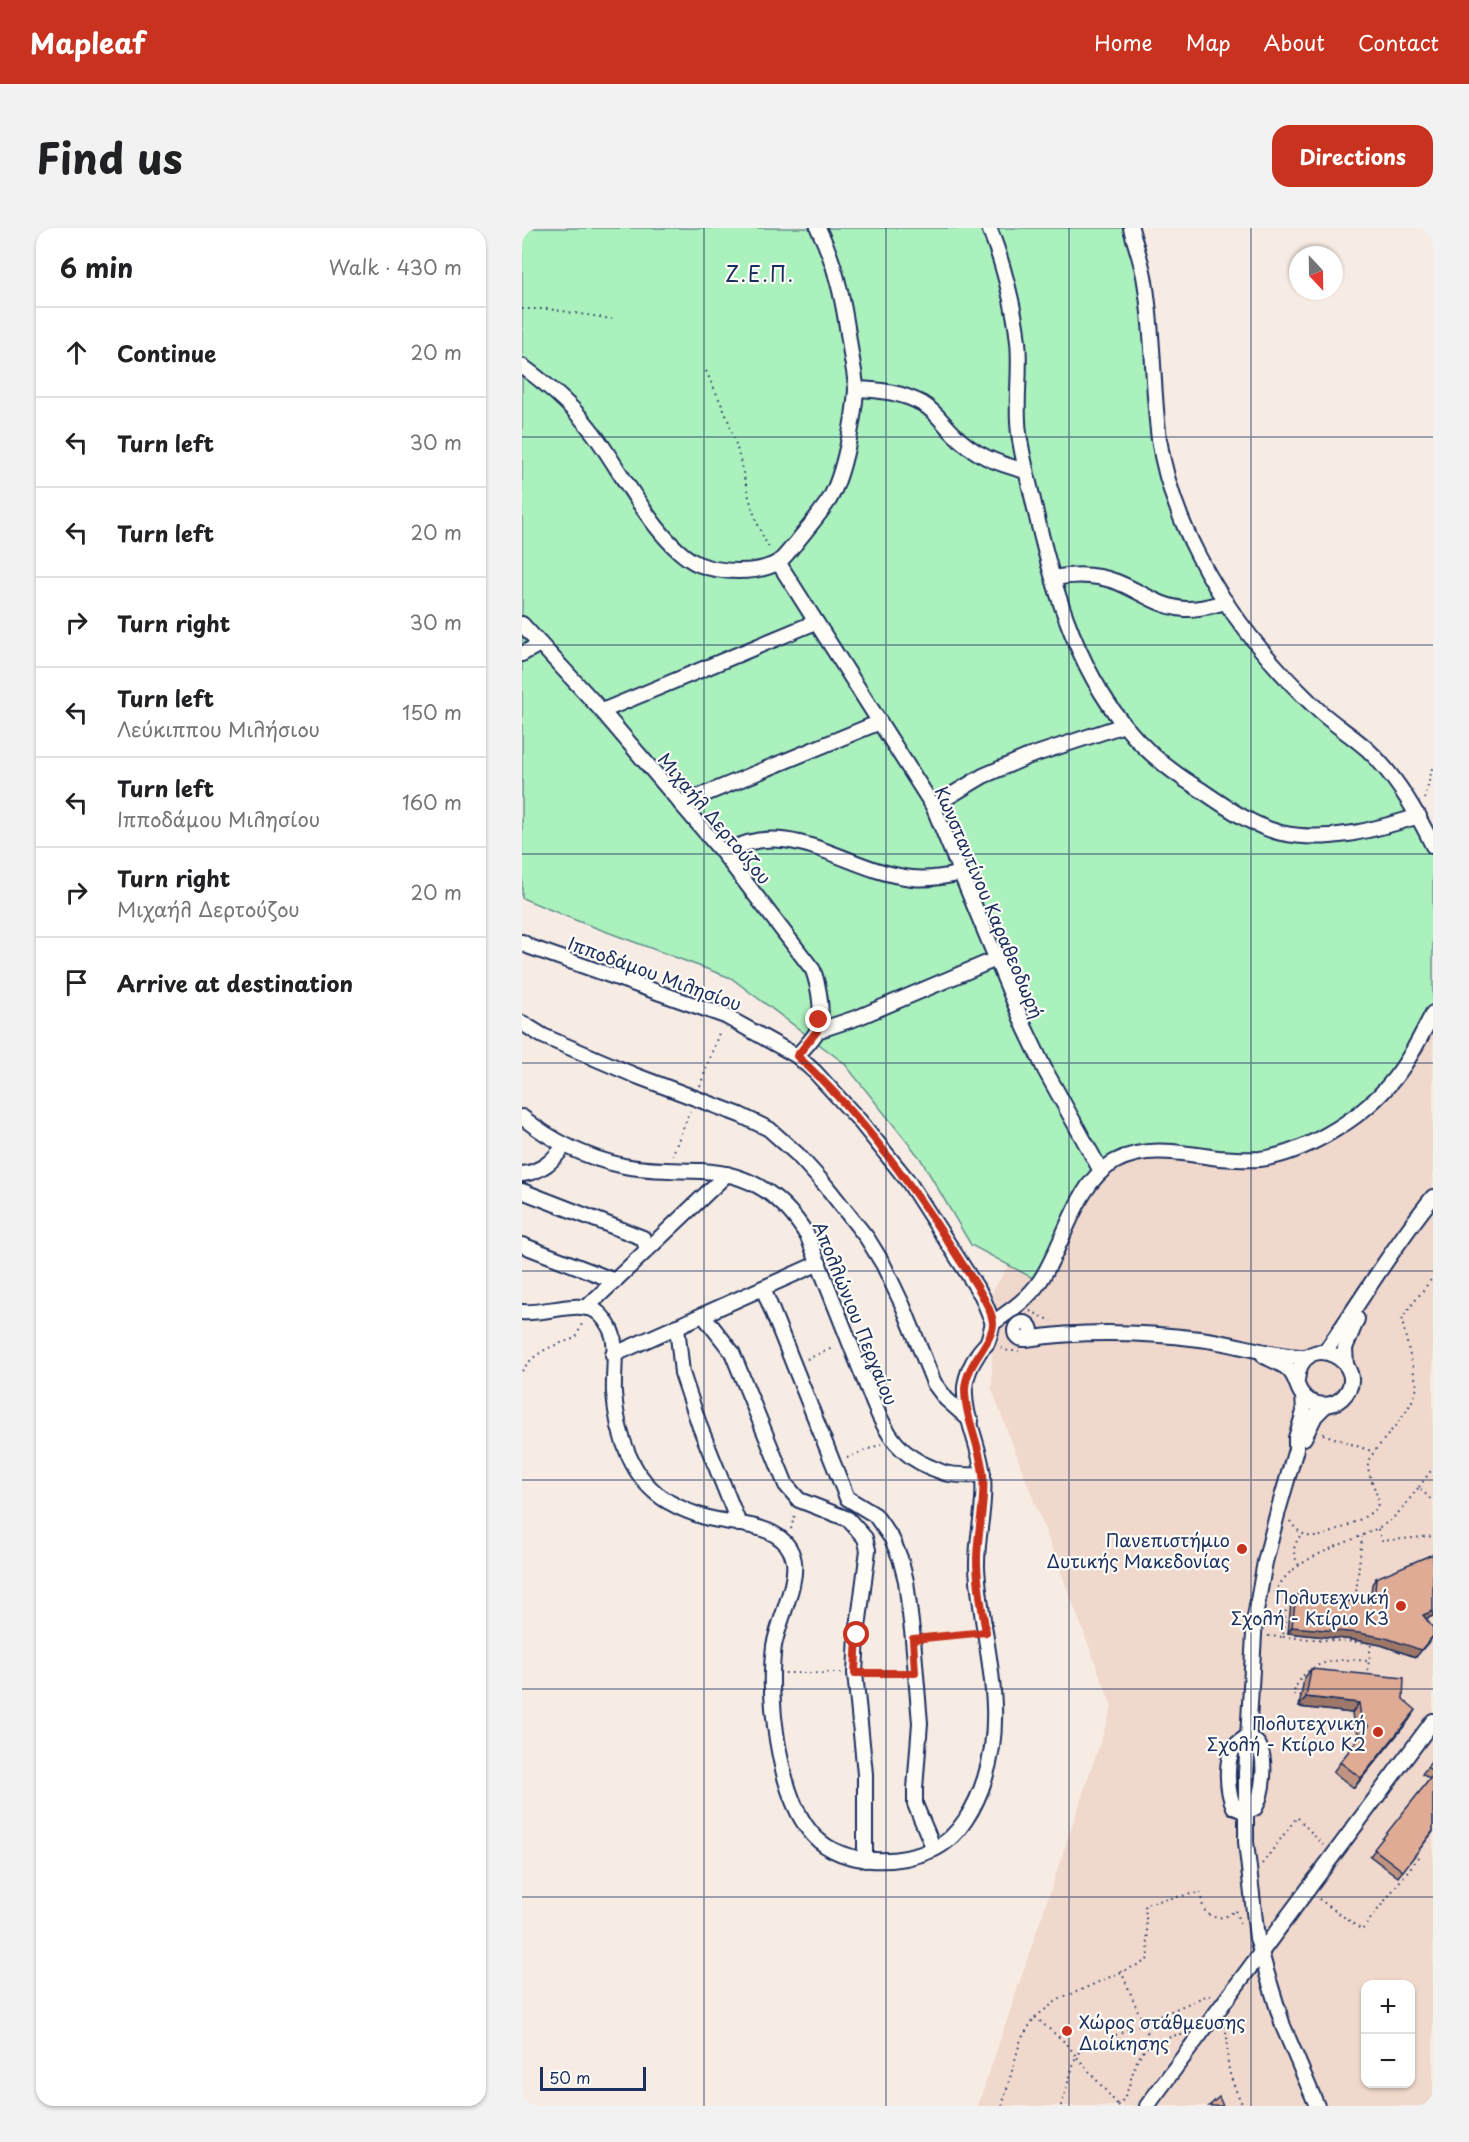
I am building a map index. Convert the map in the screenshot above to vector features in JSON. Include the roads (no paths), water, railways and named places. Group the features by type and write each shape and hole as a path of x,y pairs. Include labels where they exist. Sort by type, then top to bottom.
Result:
{"street":[{"path":"522,366 560,397 593,432 653,523 682,553 696,563 722,571 746,571 778,562 806,531 830,498 846,449 856,389 838,279 830,252 818,228"},
{"path":"989,228 1006,280 1018,342 1019,432 1039,528 1075,642 1097,684 1124,725 1151,753 1188,783 1247,820 1280,832 1326,837 1354,834 1419,816"},
{"path":"1131,228 1144,276 1160,442 1168,480 1198,555 1226,602 1283,676 1316,709 1366,748 1403,790 1419,816 1433,846"},
{"path":"856,389 887,390 925,405 971,449 998,464 1026,471"},
{"name":"Κωνσταντίνου Καραθεοδωρή","path":"778,562 933,806 1045,1070 1101,1171"},
{"path":"1053,578 1067,575 1099,577 1117,582 1162,604 1185,609 1204,608 1226,602"},
{"path":"602,711 816,622"},
{"name":"Μιχαήλ Δερτούζου","path":"522,624 602,711 723,853 813,970 820,1002 817,1031"},
{"path":"522,654 540,644"},
{"path":"681,804 880,722"},
{"path":"933,806 984,776 1027,757 1124,725"},
{"path":"723,853 740,843 799,841 856,864 901,876 931,879 962,873"},
{"name":"Ιπποδάμου Μιλησίου","path":"522,942 530,947 725,1016 797,1056 859,1120 908,1180 982,1296 993,1323"},
{"path":"797,1056 817,1031 859,1017 996,959"},
{"path":"522,1312 586,1308 600,1314 608,1324 613,1337 614,1395 623,1444 633,1466 649,1486 665,1501 698,1515 778,1535 786,1544 793,1557 795,1573 774,1646 774,1709 777,1742 784,1772 794,1804 808,1830 831,1849 865,1860 880,1862 902,1859 934,1850 958,1830 967,1816 978,1797 992,1752 994,1693 977,1558 984,1498 983,1475 965,1388 976,1357 987,1343 993,1323 1022,1303 1040,1282 1081,1198 1101,1171 1117,1160 1135,1154 1158,1152 1260,1159 1298,1148 1327,1136 1358,1114 1388,1087 1404,1065 1433,1013"},
{"path":"522,1023 543,1036 634,1075 740,1115 769,1129 776,1135 826,1186 867,1238 903,1306 934,1383 946,1399 970,1421"},
{"name":"Απολλώνιου Περγαίου","path":"522,1117 564,1146 602,1160 625,1166 666,1171 727,1174 751,1181 783,1204 797,1218 808,1237 878,1414 892,1439 908,1455 940,1471 948,1474 983,1475"},
{"path":"522,1174 546,1167 564,1146"},
{"path":"586,1308 727,1174"},
{"path":"522,1191 643,1238 647,1249"},
{"path":"1325,1352 1343,1328 1353,1308 1364,1297 1384,1264 1433,1197"},
{"path":"522,1245 615,1281"},
{"path":"613,1354 819,1263"},
{"path":"763,1288 847,1498 875,1515 892,1539 900,1558 906,1581 920,1723 915,1804 934,1850"},
{"path":"1296,1449 1303,1441 1315,1416 1326,1405 1342,1397 1347,1390 1350,1382 1345,1348 1360,1313 1364,1297"},
{"path":"703,1315 732,1352 786,1485 799,1500 848,1520 865,1538 868,1550 857,1635 855,1673 866,1774 865,1860"},
{"path":"993,1323 1023,1335 1144,1335 1199,1338 1232,1344 1257,1352 1308,1357"},
{"path":"676,1326 682,1373 700,1427 739,1524"},
{"path":"1257,1352 1287,1368 1297,1380 1303,1395 1304,1412 1265,1562 1256,1617 1245,1812 1250,1886 1257,1938 1283,2026 1317,2106"},
{"path":"1297,1380 1302,1364 1316,1353 1325,1352 1341,1358 1347,1365"},
{"path":"1303,1395 1317,1404 1326,1405"},
{"path":"1147,2106 1433,1721"}],"place":[{"name":"Πανεπιστήμιο Δυτικής Μακεδονίας","path":"1242,1549"},
{"name":"Πολυτεχνική Σχολή - Κτίριο Κ3","path":"1401,1606"},
{"name":"Πολυτεχνική Σχολή - Κτίριο Κ2","path":"1378,1732"},
{"name":"Χώρος στάθμευσης Διοίκησης","path":"1067,2031"}],"district":[{"name":"Ζ.Ε.Π.","path":"760,273"}]}
